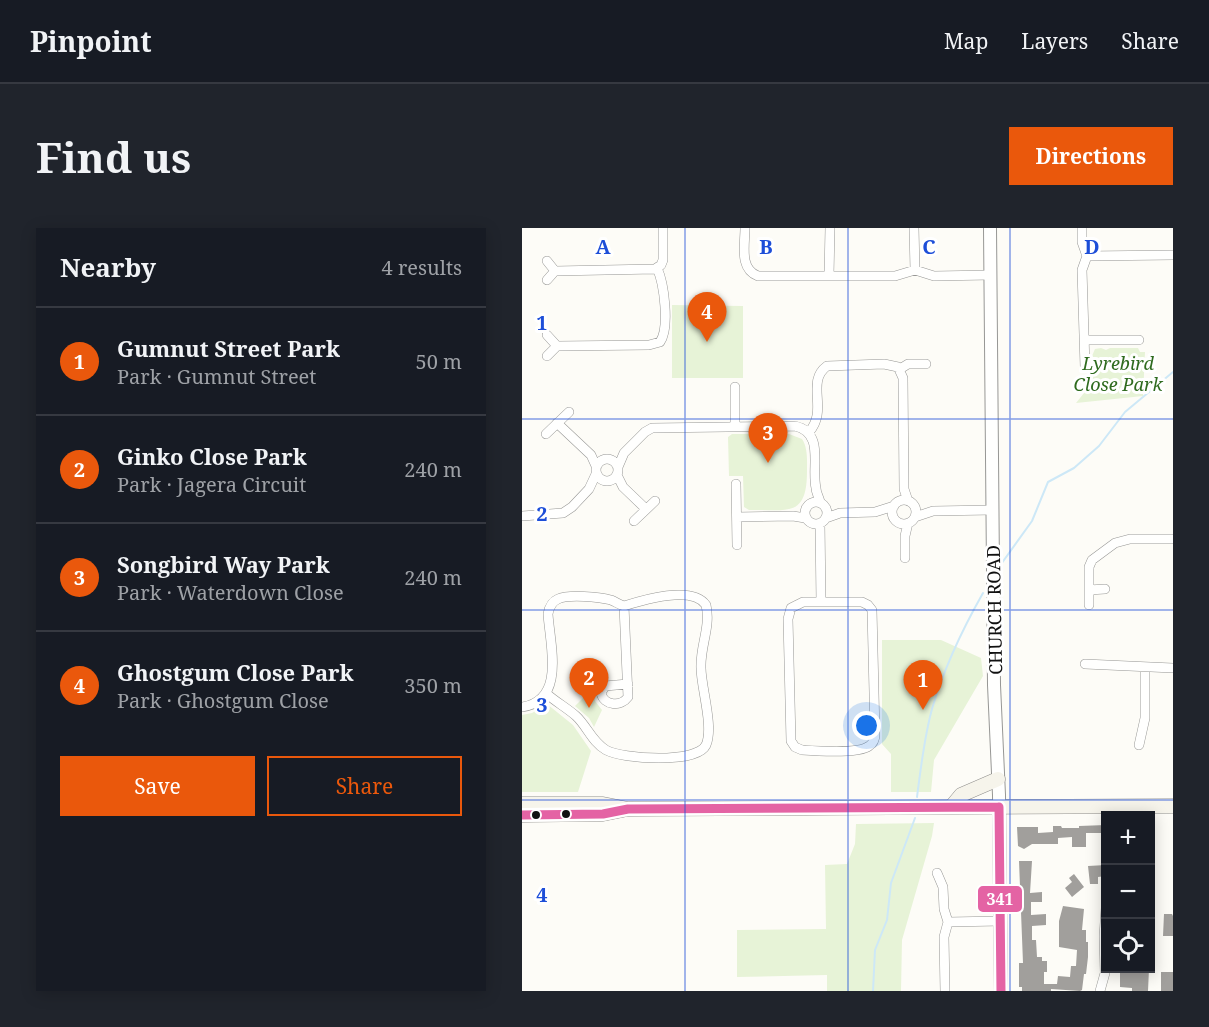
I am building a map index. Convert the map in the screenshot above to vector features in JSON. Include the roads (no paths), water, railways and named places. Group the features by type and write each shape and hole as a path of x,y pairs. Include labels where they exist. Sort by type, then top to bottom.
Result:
{"main road":[{"path":"951,807 961,795 998,779"},
{"path":"522,804 603,804 628,808 1173,806"},
{"path":"522,815 603,814 628,808"}],"street":[{"path":"547,280 555,272 657,268 663,260 663,228"},
{"path":"745,228 745,263 749,271 762,277 895,276 915,270 938,276 990,275"},
{"path":"829,276 830,228"},
{"path":"914,228 915,270"},
{"name":"CHURCH ROAD","path":"990,228 994,685 999,807 1001,991"},
{"path":"1082,228 1082,245 1088,256 1082,273 1085,367"},
{"path":"1088,256 1173,255"},
{"path":"547,261 555,272"},
{"path":"547,356 557,346 649,345 660,342 664,333 664,288 657,268"},
{"path":"547,335 557,346"},
{"path":"1084,340 1139,340"},
{"path":"809,432 818,419 818,378 820,371 827,366 884,363 892,364 900,369 903,382 905,558"},
{"path":"900,369 908,364 926,364"},
{"path":"735,387 735,426"},
{"path":"546,434 568,412"},
{"path":"557,423 646,509"},
{"path":"522,516 563,513 645,432 652,428 795,426 809,432 814,445 820,513 821,602"},
{"path":"736,484 737,545"},
{"path":"634,520 654,501"},
{"path":"737,517 875,512 904,504 933,511 992,510"},
{"path":"904,504 904,520"},
{"path":"805,514 807,505 820,513"},
{"path":"875,512 904,520 933,511"},
{"path":"1089,605 1089,567 1092,560 1115,543 1130,539 1173,539"},
{"path":"1089,590 1105,589"},
{"path":"522,706 534,704 547,694 552,665 548,614 553,602 562,597 597,598 624,606 646,598 695,596 706,605 707,628 701,666 707,705 707,740 704,748 694,754 683,757 640,757 612,753 597,742 574,714 547,694"},
{"path":"821,602 862,602 872,610 875,738 870,746 862,749 802,750 795,747 791,741 788,614 791,608 799,603 821,602"},
{"path":"624,606 628,684"},
{"path":"1085,664 1173,668"},
{"path":"1139,745 1145,718 1145,668"},
{"path":"937,873 943,887 948,922 944,937 945,991"},
{"path":"1100,991 1105,973 1105,919"},
{"path":"948,922 1000,921"}],"waterway":[{"path":"999,567 1032,521 1048,482 1074,468 1099,446 1125,412 1173,372"},
{"path":"917,797 932,709 954,650 983,593"},
{"path":"873,991 875,950 887,920 891,883 915,818"}],"place":[{"name":"Ghostgum Close Park","path":"707,342"},
{"name":"Songbird Way Park","path":"768,463"},
{"name":"Ginko Close Park","path":"589,708"},
{"name":"Gumnut Street Park","path":"923,710"}],"park label":[{"name":"Lyrebird Close Park","path":"1118,373"}]}
